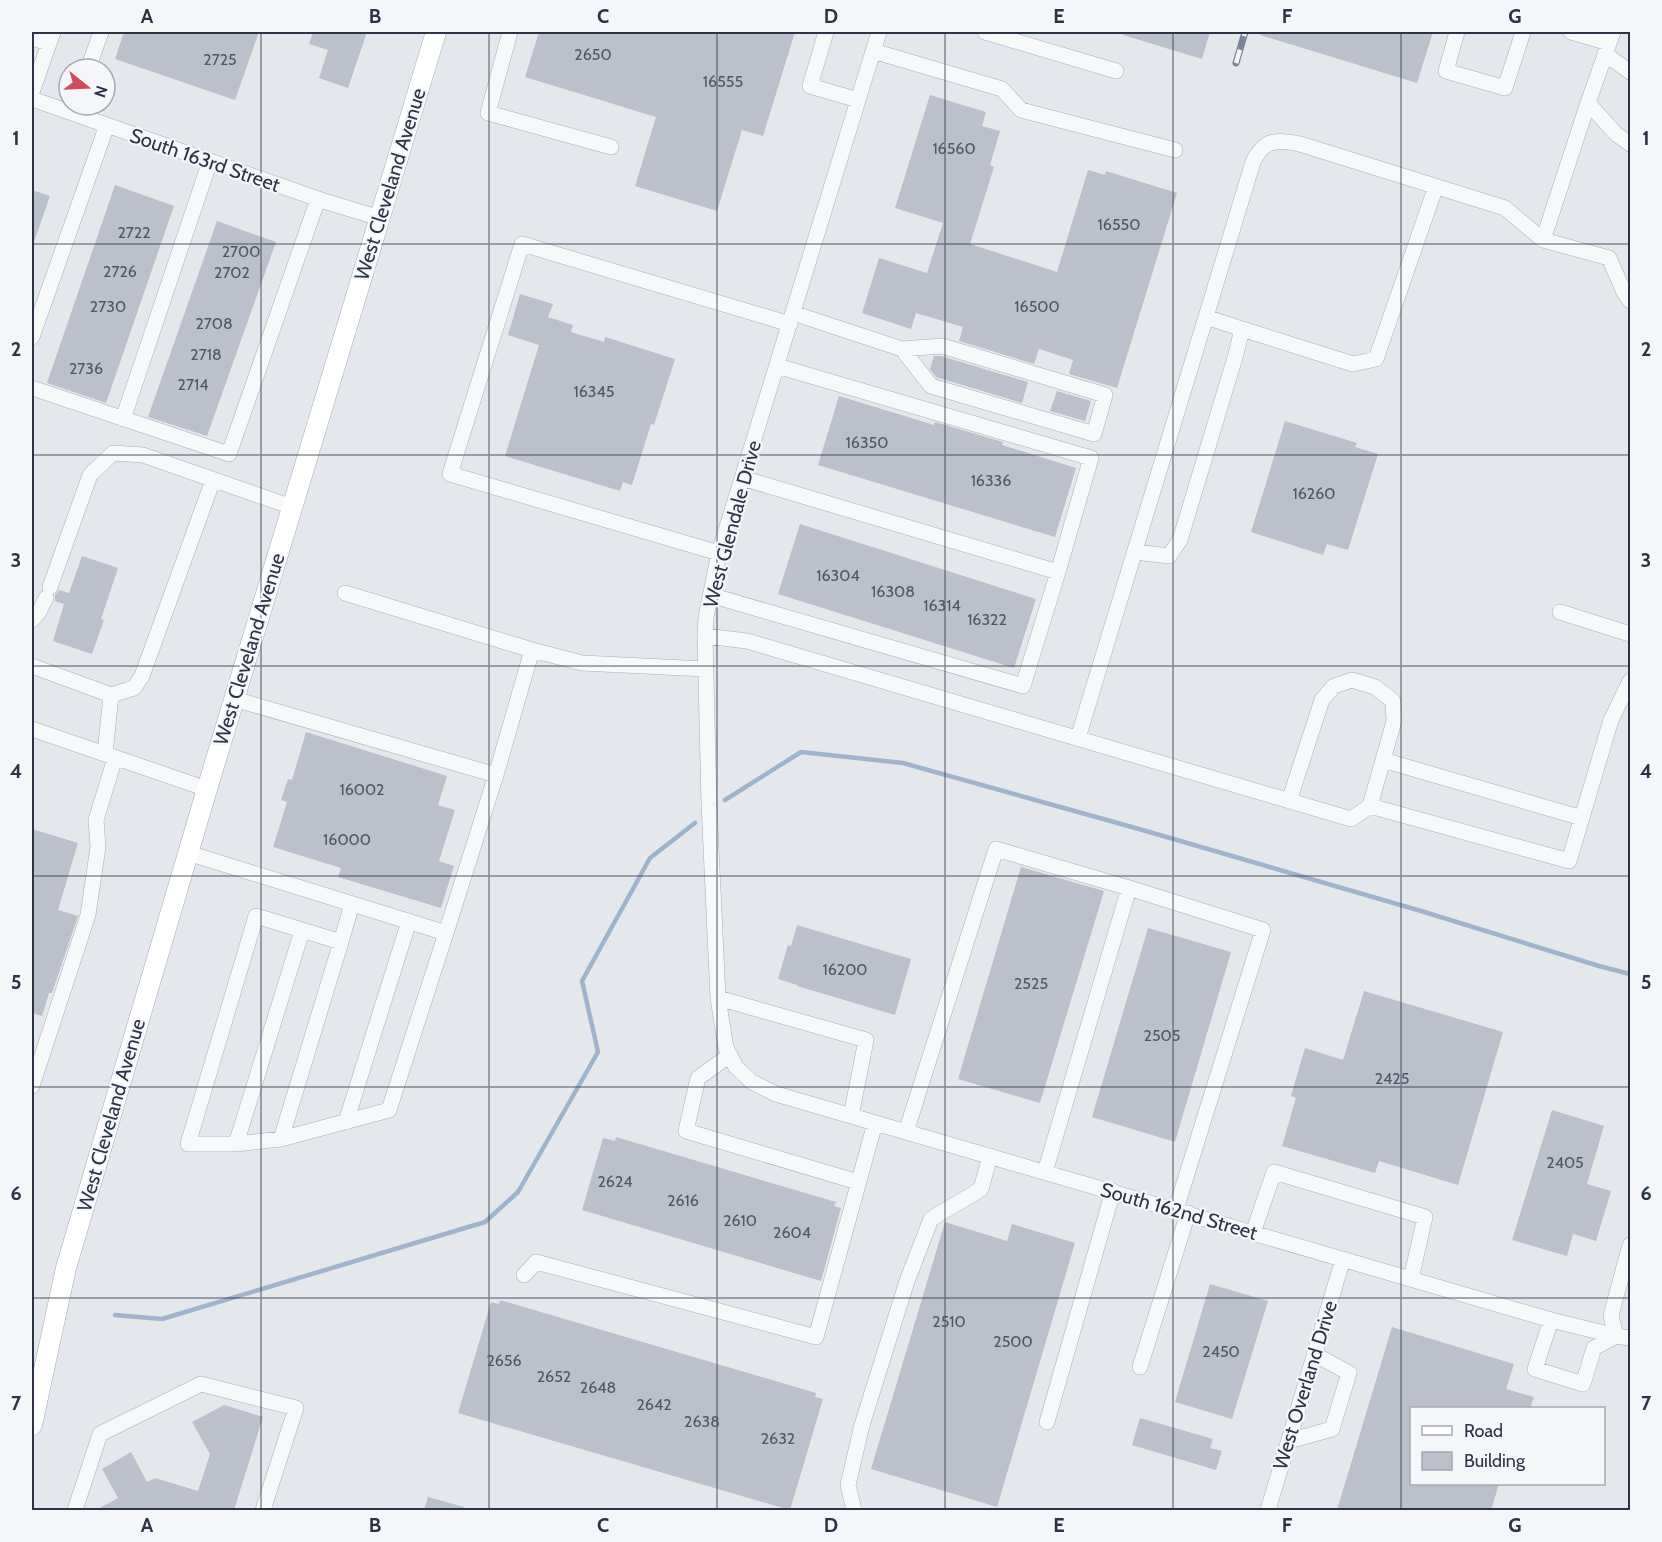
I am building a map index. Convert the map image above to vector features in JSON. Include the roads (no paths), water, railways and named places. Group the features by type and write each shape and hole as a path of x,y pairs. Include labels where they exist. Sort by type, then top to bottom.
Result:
{"main road":[{"name":"West Cleveland Avenue","path":"32,1360 66,1268 188,852 436,32"},
{"name":"West Cleveland Avenue","path":"32,1425 66,1268"}],"street":[{"path":"92,57 101,32"},
{"path":"510,32 488,113 611,147"},
{"path":"826,32 810,86 858,100"},
{"name":"West Glendale Drive","path":"733,1061 726,1048 718,998 709,804 705,669 706,617 719,553 879,32"},
{"path":"985,32 1116,71"},
{"path":"1457,32 1446,71 1505,88 1523,32"},
{"path":"1571,32 1609,43 1630,72"},
{"path":"32,38 51,37 32,92"},
{"path":"1543,240 1609,43"},
{"path":"873,51 1002,89 1021,110 1175,150"},
{"name":"South 163rd Street","path":"32,99 57,105"},
{"path":"1588,103 1616,134 1630,144"},
{"name":"South 163rd Street","path":"90,117 107,125 318,199 380,218"},
{"path":"32,337 107,125"},
{"path":"1078,738 1253,162 1258,153 1270,142 1300,144 1505,208 1543,240 1609,258 1630,301"},
{"path":"123,419 210,161"},
{"path":"1206,317 1353,364 1376,358 1436,186"},
{"path":"32,388 229,454 318,199"},
{"path":"719,553 450,474 522,243 902,350 942,346 1105,395 1094,434 931,386 902,350"},
{"path":"1135,552 1169,556 1180,540 1242,329"},
{"path":"710,595 1023,686 1058,572 1091,458 777,366"},
{"path":"32,620 39,612 48,592 90,475 113,453 143,455 292,507"},
{"path":"742,478 1058,572"},
{"path":"32,666 111,695 134,688 142,676 213,480"},
{"path":"345,593 582,663 705,669"},
{"path":"1560,612 1630,633"},
{"path":"705,636 747,641 1263,794 1351,819 1370,806 1394,721 1393,701 1375,687 1352,680 1334,686 1322,700 1289,801"},
{"path":"340,942 256,916 188,1144 236,1144 281,1139 389,1110 496,775 532,650"},
{"path":"1370,806 1569,861 1611,720 1630,681"},
{"path":"32,1086 88,915 98,847 96,819 110,756 111,695"},
{"path":"234,699 496,775"},
{"path":"32,729 207,789"},
{"path":"1383,760 1582,818"},
{"path":"906,1132 996,849 1263,930 1182,1211 1140,1367"},
{"path":"188,852 446,933"},
{"path":"1045,1172 1129,888"},
{"path":"281,1139 352,904"},
{"path":"346,1122 409,921"},
{"path":"236,1144 302,931"},
{"path":"718,998 866,1040 851,1116"},
{"path":"733,1061 698,1078 686,1131 858,1182"},
{"name":"South 162nd Street","path":"733,1061 752,1082 766,1090 1551,1320 1624,1337"},
{"path":"524,1275 536,1262 816,1337 875,1123"},
{"path":"854,1510 848,1485 862,1425 911,1270 931,1219 981,1189 990,1156"},
{"path":"1253,1233 1274,1172 1425,1216 1411,1279"},
{"path":"1047,1422 1113,1191"},
{"path":"1551,1320 1535,1369 1583,1384 1594,1348 1624,1337 1611,1315 1630,1245"},
{"name":"West Overland Drive","path":"1268,1510 1343,1260"},
{"path":"1289,1441 1332,1429 1349,1373 1314,1354"},
{"path":"75,1510 99,1434 201,1384 296,1408 263,1510"}],"waterway":[{"path":"725,800 801,752 903,763 1139,829 1630,974"},
{"path":"115,1315 162,1319 485,1222 518,1192 598,1052 582,981 650,858 695,823"}],"railway":[{"path":"1236,63 1245,32"}]}
